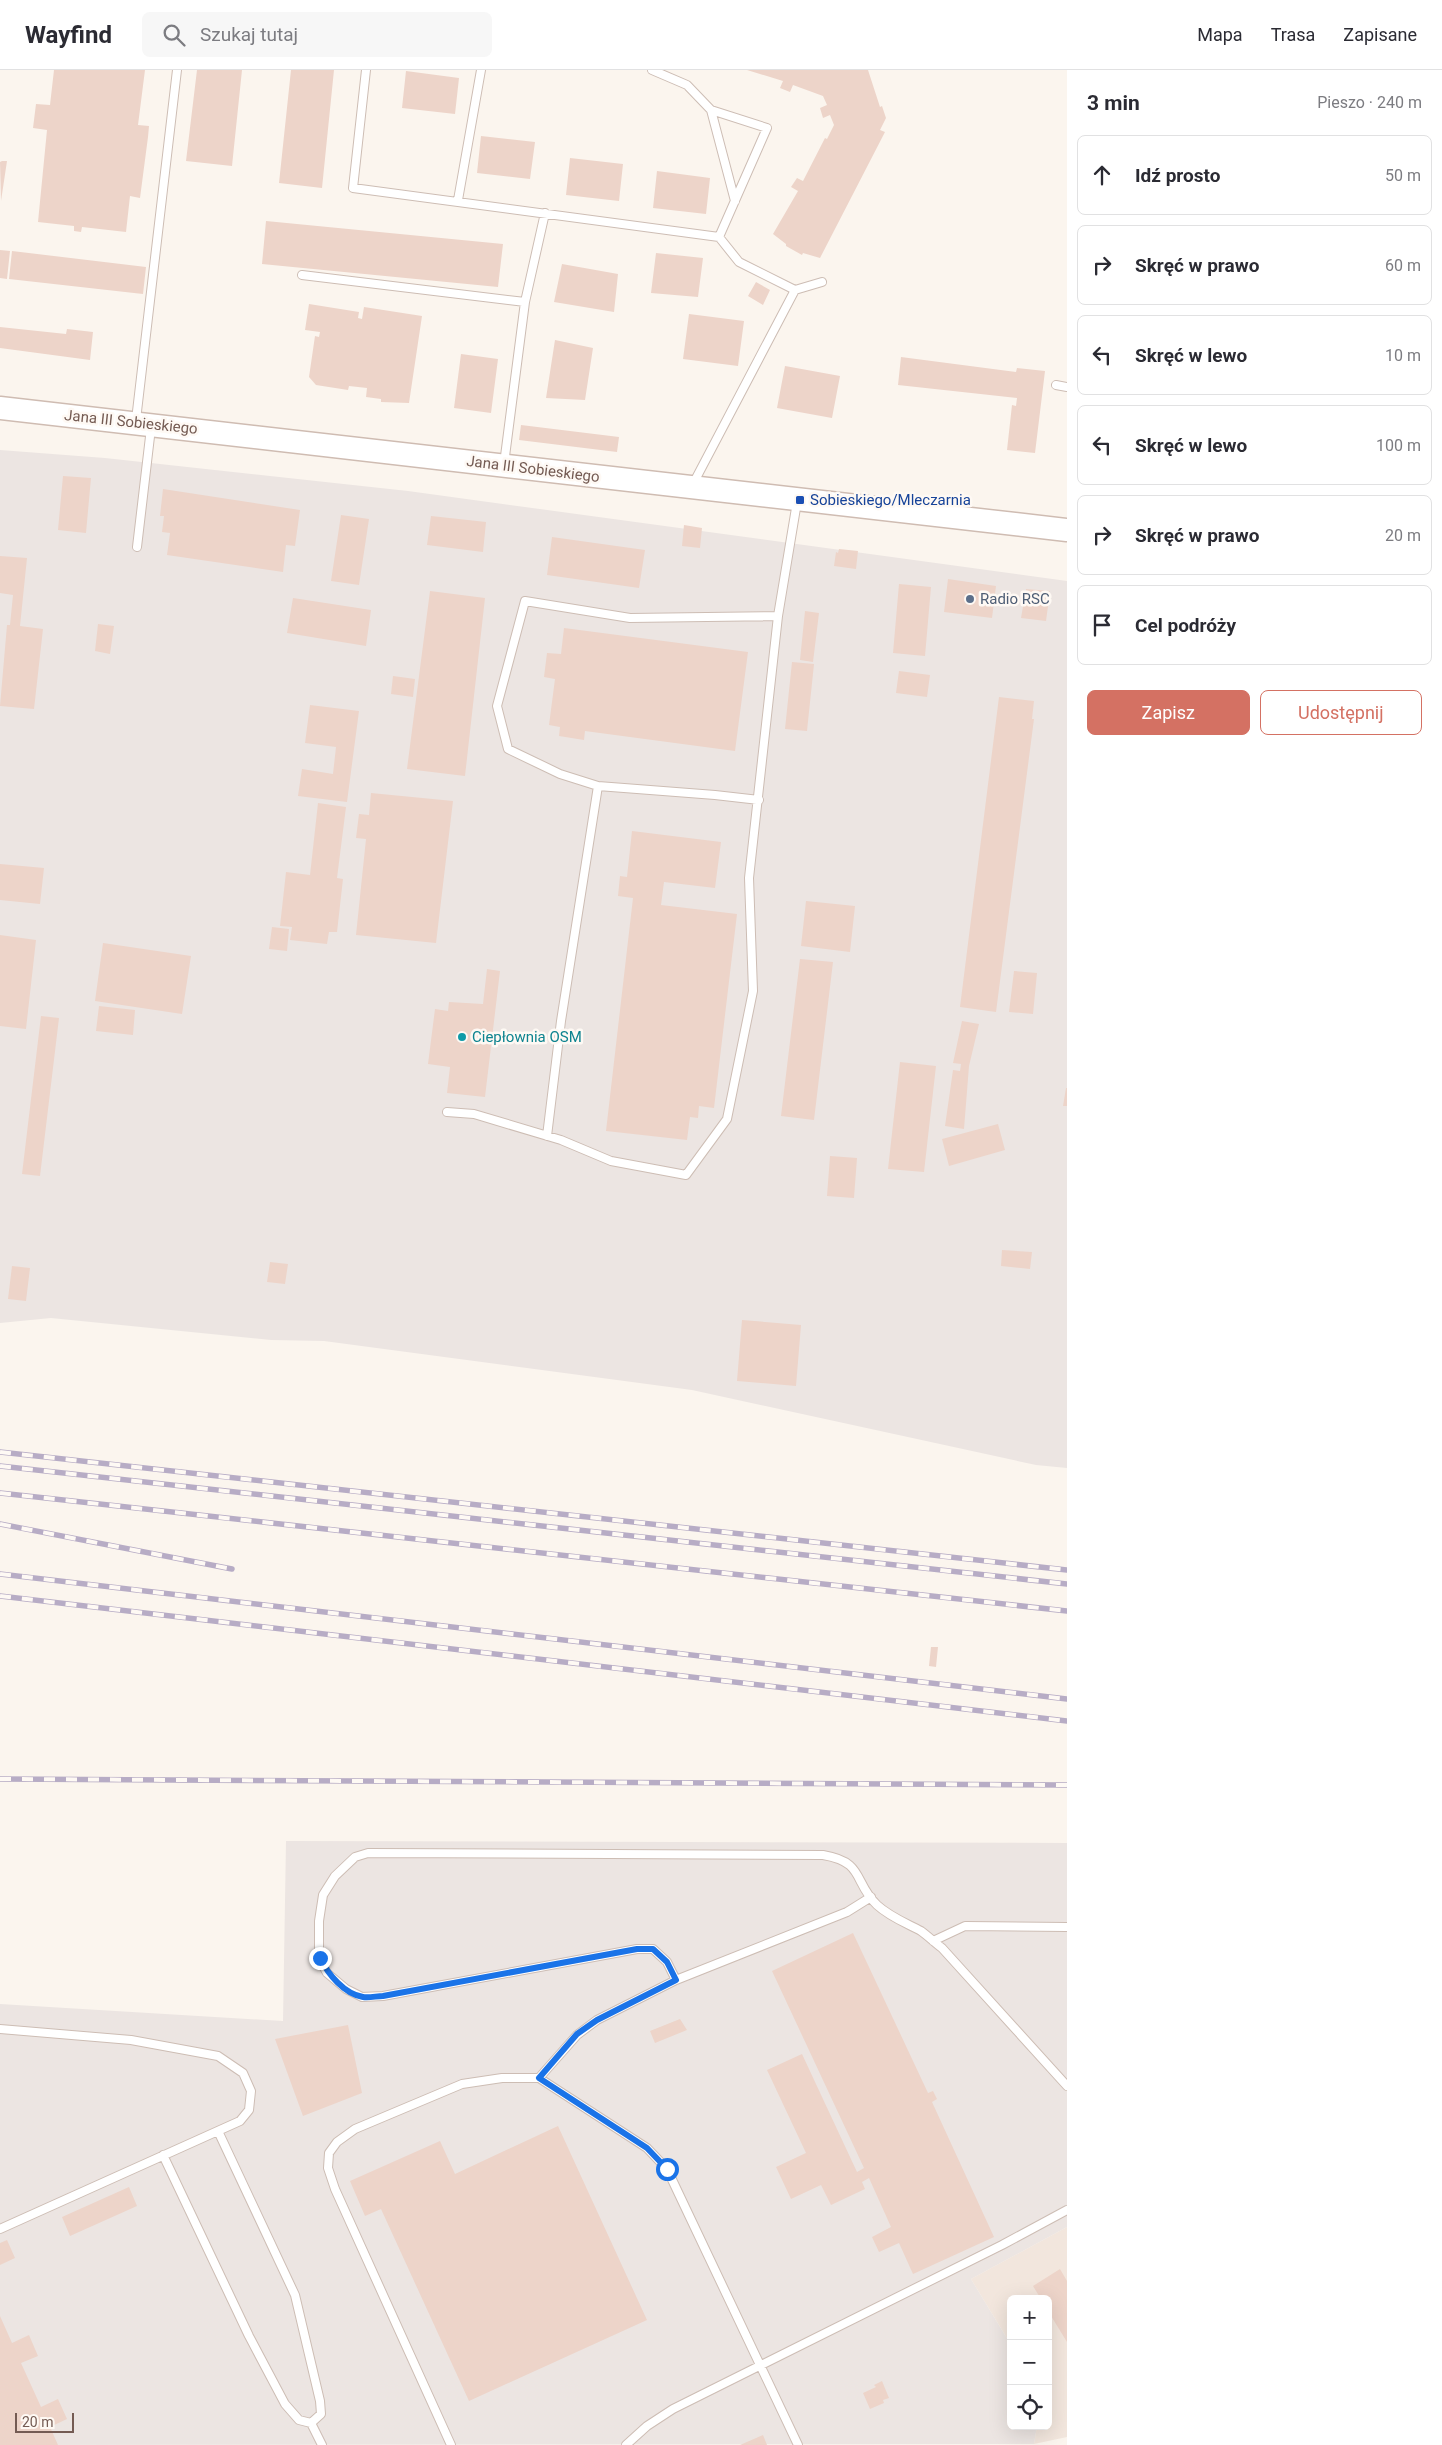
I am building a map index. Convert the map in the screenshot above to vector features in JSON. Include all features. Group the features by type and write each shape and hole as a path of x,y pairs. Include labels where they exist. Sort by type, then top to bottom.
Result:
{"main road":[{"name":"Jana III Sobieskiego","path":"0,408 1067,530"}],"lane":[{"path":"137,547 144,423 177,70"},
{"path":"366,70 353,188 458,200 719,237 739,262 795,290 822,282"},
{"path":"458,200 481,70"},
{"path":"652,70 687,85 711,110 767,128 719,237"},
{"path":"711,110 735,201"},
{"path":"504,466 525,302 545,213"},
{"path":"302,275 525,302"},
{"path":"691,488 795,290"},
{"path":"1056,385 1067,387"},
{"path":"447,1112 474,1114 546,1136 611,1162 686,1174 727,1119 753,991 749,878 778,616 797,500"},
{"path":"759,800 715,794 598,786 560,774 508,749 496,706 525,601 630,618 778,616"},
{"path":"546,1136 561,1021 598,786"},
{"path":"676,1980 667,1962 653,1949 637,1949 383,1996 362,1997 346,1989 327,1973 320,1958 319,1921 323,1895 335,1876 355,1857 368,1853 823,1855 840,1858 854,1868 876,1904 892,1916 922,1932 942,1948 1067,2086"},
{"path":"539,2078 577,2034 597,2020 676,1980 847,1912 871,1897"},
{"path":"933,1941 965,1926 1067,1927"},
{"path":"0,2029 131,2040 218,2056 243,2073 251,2091 249,2110 240,2121 0,2229"},
{"path":"452,2445 335,2189 328,2168 329,2153 337,2142 355,2129 462,2084 502,2078 539,2078 647,2148 667,2169 798,2445"},
{"path":"218,2131 295,2295 320,2401 321,2414 311,2423"},
{"path":"164,2156 249,2336 286,2404 299,2420 311,2423 322,2445"},
{"path":"626,2445 647,2426 673,2409 1002,2245 1067,2210"}],"shaded area":[{"path":"0,450 105,458 408,491 1067,581 1067,1468 1036,1465 692,1390 324,1341 271,1340 51,1318 0,1323"},
{"path":"286,1841 1067,1843 1067,2227 971,2279 1007,2338 1007,2430 1036,2430 1034,2444 0,2445 0,2004 283,2021"},
{"path":"1067,2227 1067,2437 1034,2444 1036,2430 1052,2430 1052,2295 1007,2295 1007,2338 971,2279"}],"building":[{"path":"54,70 145,70 138,125 149,126 148,137 140,198 130,196 126,232 82,227 81,232 74,231 74,226 38,222 47,130 33,128 36,104 50,105"},
{"path":"197,70 242,70 232,166 186,161"},
{"path":"291,70 334,70 322,188 279,183"},
{"path":"747,70 868,70 880,107 882,106 886,118 880,130 885,132 820,258 803,253 802,255 786,246 773,234 798,191 791,187 797,178 803,181 825,138 827,139 834,125 830,115 823,118 820,108 827,105 823,96 793,85 790,92 780,88 783,81"},
{"path":"406,71 459,78 455,114 402,108"},
{"path":"481,136 535,142 530,179 477,173"},
{"path":"570,158 623,164 619,201 566,195"},
{"path":"7,161 1,201 0,162"},
{"path":"657,171 710,178 706,214 653,208"},
{"path":"266,221 503,244 498,287 262,264"},
{"path":"0,250 10,251 7,279 0,278"},
{"path":"12,251 146,267 143,294 9,279"},
{"path":"656,253 703,258 698,297 651,293"},
{"path":"562,264 618,274 614,312 554,302"},
{"path":"756,282 770,290 763,305 748,296"},
{"path":"309,304 359,312 358,318 362,319 364,307 422,316 409,403 381,402 381,399 366,397 367,388 349,386 348,390 316,385 309,377 315,336 319,337 320,332 305,330"},
{"path":"689,314 744,321 738,366 683,359"},
{"path":"0,327 66,334 67,329 93,332 90,360 0,348"},
{"path":"555,340 593,348 585,400 546,398"},
{"path":"461,354 498,359 491,413 454,408"},
{"path":"901,357 1016,372 1017,368 1045,371 1035,453 1007,450 1012,405 1016,406 1017,398 898,385"},
{"path":"785,366 840,376 832,418 777,408"},
{"path":"521,425 619,437 617,452 519,440"},
{"path":"63,476 91,478 86,533 58,530"},
{"path":"163,489 300,510 295,546 286,545 283,572 167,555 170,533 162,532 164,516 160,516"},
{"path":"341,515 369,519 359,585 331,581"},
{"path":"431,516 486,522 483,552 427,545"},
{"path":"684,525 702,528 700,548 682,546"},
{"path":"552,537 645,550 639,588 547,575"},
{"path":"839,549 858,551 856,569 834,566 836,552 838,553"},
{"path":"0,556 27,558 20,626 43,629 34,709 0,706 7,625 10,625 13,595 0,593"},
{"name":"Radio RSC","path":"948,579 996,586 992,618 944,612"},
{"path":"899,584 931,587 925,656 893,653"},
{"path":"1026,589 1050,591 1046,621 1021,618"},
{"path":"430,591 485,598 465,776 407,769"},
{"path":"293,598 371,610 366,646 287,633"},
{"path":"805,611 819,613 813,662 800,660"},
{"path":"98,624 114,626 110,654 95,651"},
{"path":"564,628 748,652 735,751 585,731 584,740 559,736 560,727 549,725 555,679 544,677 547,653 561,654"},
{"path":"792,662 814,664 807,731 785,729"},
{"path":"899,671 930,675 927,697 896,693"},
{"path":"393,676 415,679 413,697 391,694"},
{"path":"999,697 1034,701 1032,719 1034,719 996,1012 960,1007"},
{"path":"310,705 359,711 347,802 298,796 302,769 333,774 336,747 305,743"},
{"path":"371,793 453,801 436,943 356,935 366,839 356,838 359,814 369,815"},
{"path":"318,803 346,807 337,878 343,879 337,932 329,932 327,944 290,940 292,927 280,926 286,872 310,875"},
{"path":"632,831 721,842 715,888 664,882 661,905 737,914 714,1108 699,1106 698,1118 690,1117 687,1140 606,1131 633,898 618,896 620,876 627,877"},
{"path":"0,864 44,868 40,904 0,900"},
{"path":"806,901 855,906 850,952 801,946"},
{"path":"272,927 289,929 287,951 269,949"},
{"path":"0,935 36,940 26,1029 0,1026"},
{"path":"103,943 191,956 182,1014 95,1001"},
{"path":"800,959 833,962 814,1120 781,1116"},
{"name":"Ciepłownia OSM","path":"487,969 500,971 485,1097 447,1093 450,1067 428,1064 435,1009 448,1011 449,1002 483,1004"},
{"path":"1014,971 1037,973 1033,1014 1009,1012"},
{"path":"99,1006 135,1010 133,1035 96,1031"},
{"path":"41,1016 59,1018 40,1176 22,1174"},
{"path":"962,1021 979,1024 969,1066 964,1129 945,1126 953,1070 960,1071 961,1064 953,1063"},
{"path":"900,1062 936,1066 924,1172 888,1169"},
{"path":"1066,1088 1067,1106 1063,1106"},
{"path":"998,1124 1005,1150 949,1166 942,1139"},
{"path":"830,1156 857,1158 854,1198 827,1196"},
{"path":"1002,1250 1032,1252 1030,1269 1001,1266"},
{"path":"270,1262 288,1264 285,1284 267,1282"},
{"path":"12,1266 30,1268 26,1301 8,1299"},
{"path":"742,1320 801,1325 796,1386 737,1381"},
{"path":"931,1647 938,1647 936,1667 929,1666"},
{"path":"853,1933 928,2093 933,2091 937,2099 932,2102 994,2237 913,2274 899,2243 879,2252 872,2237 891,2227 869,2178 862,2182 865,2189 831,2205 821,2185 791,2199 776,2167 806,2153 767,2070 802,2054 857,2172 864,2168 772,1971"},
{"path":"680,2019 687,2030 655,2043 650,2031"},
{"path":"348,2025 362,2093 303,2116 275,2039"},
{"path":"558,2126 647,2320 469,2401 381,2209 365,2216 350,2181 440,2141 455,2174"},
{"path":"129,2187 137,2206 70,2236 62,2217"},
{"path":"7,2240 15,2258 0,2265 0,2243"},
{"path":"1060,2269 1067,2281 1067,2342 1052,2318 1052,2295 1039,2295 1033,2286"},
{"path":"0,2316 12,2343 29,2335 38,2356 21,2363 41,2407 58,2399 67,2419 50,2427 58,2445 0,2445"},
{"path":"882,2381 889,2398 883,2400 884,2403 870,2409 863,2393 876,2387 874,2385"},
{"path":"763,2435 767,2445 740,2445"}],"railway":[{"path":"0,1452 1067,1570"},
{"path":"0,1466 1067,1584"},
{"path":"0,1493 1067,1611"},
{"path":"0,1524 232,1569"},
{"path":"0,1574 1067,1699"},
{"path":"0,1596 1067,1721"},
{"path":"0,1779 1067,1785"}],"place":[{"name":"Sobieskiego/Mleczarnia","path":"800,500"},
{"name":"Radio RSC","path":"970,599"},
{"name":"Ciepłownia OSM","path":"462,1037"}],"route":[{"path":"320,1958 327,1973 346,1989 362,1997 383,1996 637,1949 653,1949 667,1962 676,1980 597,2020 577,2034 539,2078 647,2148 667,2169"}]}
